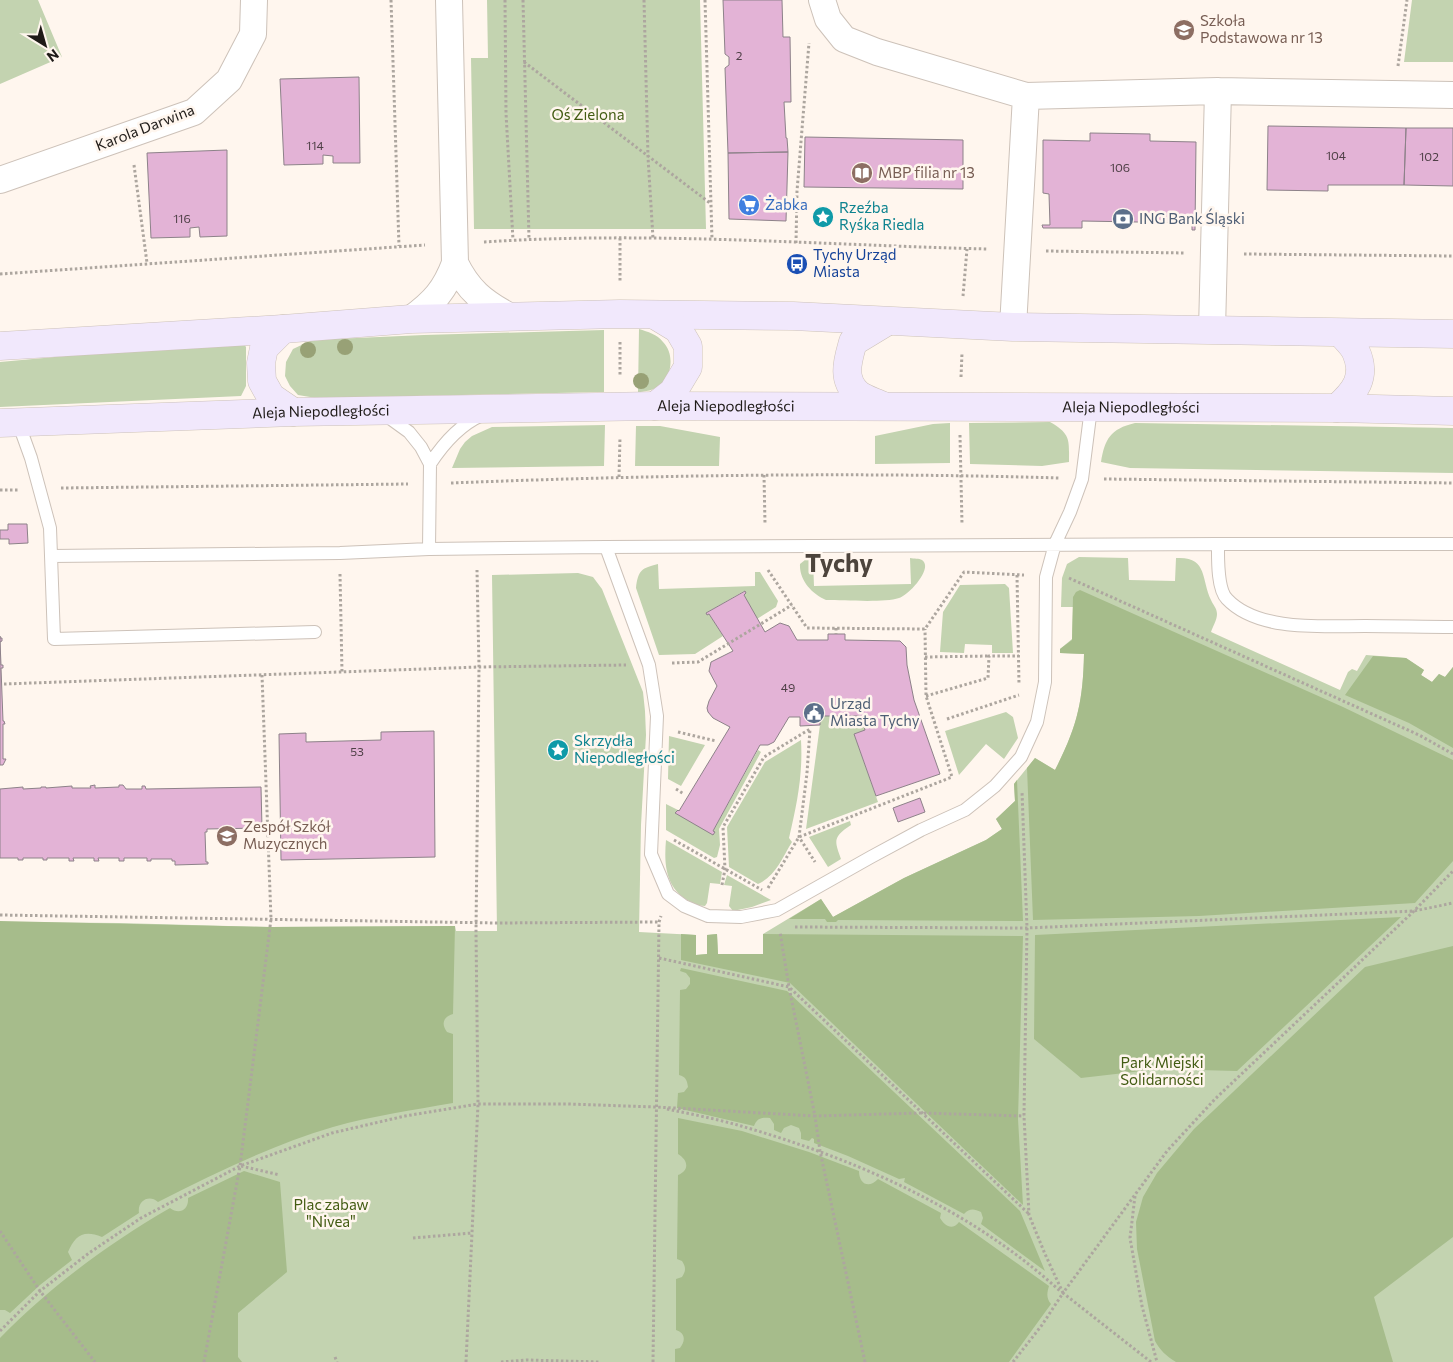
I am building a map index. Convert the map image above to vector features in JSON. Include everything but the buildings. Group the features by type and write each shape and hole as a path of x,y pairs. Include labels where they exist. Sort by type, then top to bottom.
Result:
{"street":[{"name":"Karola Darwina","path":"0,180 194,112 229,80 252,34 254,0"},
{"path":"411,319 440,294 449,280 455,263 449,0"},
{"path":"822,0 828,20 844,39 877,52 1026,96 1218,91 1453,95"},
{"path":"1212,330 1218,91"},
{"path":"1013,327 1026,96"},
{"path":"455,263 462,278 473,292 494,308 509,316"},
{"path":"655,314 678,329 688,346 688,366 673,392 655,406"},
{"path":"0,346 283,329 411,319 655,314 793,316 1013,327 1453,334"},
{"path":"882,406 858,394 847,379 847,361 853,342 886,322"},
{"path":"283,329 264,348 260,363 262,381 271,397 293,412"},
{"path":"1337,408 1356,388 1360,368 1356,351 1341,333"},
{"name":"Aleja Niepodległości","path":"9,422 293,412 655,406 1337,408 1453,411"}],"lane":[{"path":"430,464 441,447 456,432 476,418 498,408"},
{"path":"606,547 649,664 657,716 651,854 668,894 684,906 708,916 741,917 777,910 871,856 965,810 995,786 1021,757 1037,722 1045,682 1046,577 1055,544 1070,512 1082,479 1091,408"},
{"path":"372,411 392,418 409,432 421,447 430,464 429,549"},
{"path":"9,422 45,506 50,528 54,639 315,632"},
{"path":"1218,544 1218,575 1225,598 1243,613 1298,626 1453,627"},
{"path":"52,556 340,554 429,549 606,547 1453,544"}],"path":[{"path":"391,0 399,246"},
{"path":"505,0 506,113 513,240"},
{"path":"523,0 529,239"},
{"path":"644,0 648,157 653,238"},
{"path":"704,0 712,240"},
{"path":"1395,93 1406,0"},
{"path":"796,243 797,191 809,36"},
{"path":"524,61 711,204"},
{"path":"130,134 147,263"},
{"path":"480,242 529,239 620,238 620,290"},
{"path":"0,274 429,244"},
{"path":"963,297 968,249"},
{"path":"620,339 620,384"},
{"path":"961,382 962,348"},
{"path":"799,837 952,777 926,696 925,629 964,572 960,429"},
{"path":"619,477 620,432"},
{"path":"764,475 766,566 807,628 925,629"},
{"path":"446,483 619,477 960,475 1082,479 1453,483"},
{"path":"54,488 417,484"},
{"path":"466,1362 478,1104 476,922 479,667 477,549"},
{"path":"340,554 342,672"},
{"path":"964,572 1066,577 1402,728 1453,754"},
{"path":"1017,575 1020,704"},
{"path":"4,684 479,667 698,662 792,605"},
{"path":"836,628 836,634"},
{"path":"926,696 988,678 989,656"},
{"path":"925,657 1019,656"},
{"path":"204,1362 240,1166 271,919 262,675"},
{"path":"947,719 1020,695"},
{"path":"656,726 716,741"},
{"path":"652,827 725,869 766,892 799,837 807,773 810,727 764,757 723,827 725,869 722,885"},
{"path":"1021,757 1027,928 1024,1116 1029,1215 1062,1293"},
{"path":"799,837 827,883"},
{"path":"1013,1362 1042,1326 1062,1293 1136,1196 1150,1173 1167,1151 1215,1099 1414,911 1453,871"},
{"path":"653,1362 659,922 668,894"},
{"path":"780,927 1027,928 1414,911 1453,903"},
{"path":"777,910 789,987 815,1116 820,1151 865,1362"},
{"path":"0,915 476,922 659,922"},
{"path":"659,958 789,987 1029,1215"},
{"path":"0,1331 40,1292 89,1253 141,1218 240,1166 332,1133 405,1116 478,1104 568,1104 815,1116 921,1113 1024,1116"},
{"path":"656,1107 739,1125 820,1151 909,1188 970,1223 1046,1278 1062,1293 1151,1362"},
{"path":"240,1166 280,1176"},
{"path":"1136,1196 1130,1238 1142,1306 1157,1362"},
{"path":"0,1231 40,1292 95,1362"},
{"path":"413,1238 472,1233"},
{"path":"335,1357 337,1362"},
{"path":"501,1362 528,1360 600,1362"}],"green space":[{"path":"0,0 38,0 62,57 0,84"},
{"name":"Oś Zielona","path":"487,0 700,0 706,229 474,229 471,58 488,58"},
{"path":"1412,0 1453,0 1453,62 1404,62"},
{"path":"639,329 661,339 667,347 670,358 668,376 660,385 644,392 638,392"},
{"path":"604,330 604,392 316,398 298,395 290,386 285,376 286,362 293,349 312,340"},
{"path":"241,340 246,347 246,386 241,396 0,407 0,362"},
{"path":"1050,422 1062,430 1067,438 1069,443 1069,462 1042,466 970,464 969,423"},
{"path":"950,423 950,463 875,464 875,436 933,424"},
{"path":"1135,423 1453,428 1453,473 1130,468 1101,462 1104,447 1110,436 1120,428"},
{"path":"605,425 604,466 452,468 465,442 472,436 492,427"},
{"path":"636,426 660,426 720,437 719,466 635,466"},
{"name":"Park Miejski Solidarności","path":"1079,557 1128,558 1129,580 1175,581 1176,558 1186,558 1194,561 1202,570 1208,592 1217,612 1211,632 1340,690 1348,672 1352,669 1357,671 1366,655 1406,658 1424,670 1421,675 1432,682 1439,674 1445,677 1453,667 1453,1362 0,1362 0,922 270,927 455,926 456,931 497,931 492,575 578,573 593,577 602,589 643,692 646,735 641,825 639,932 696,935 696,955 707,954 707,935 717,934 718,954 763,954 763,934 821,899 833,917 904,878 986,840 1002,829 996,819 1015,801 1014,784 1035,758 1055,770 1074,727 1082,687 1084,654 1060,653 1060,649 1072,639 1073,607 1061,607 1062,578 1067,564"},
{"path":"910,558 921,559 925,564 925,569 918,581 908,592 892,600 826,600 807,586 800,570 800,564 805,560 813,560 814,586 911,584"},
{"path":"658,564 659,589 755,586 755,572 760,572 778,601 776,607 757,619 744,595 746,593 744,591 706,613 707,615 709,614 723,636 695,654 659,655 636,588 638,577 642,571"},
{"path":"1005,584 1009,588 1013,653 992,653 992,645 965,644 964,653 940,652 943,612 960,585"},
{"path":"1080,590 1343,707 1453,760 1453,861 1415,903 1199,916 1033,920 1027,768 1035,758 1055,770 1074,727 1082,686 1084,654 1060,653 1060,649 1072,640 1073,597"},
{"path":"1373,656 1406,658 1424,670 1421,675 1432,682 1439,674 1445,677 1453,667 1453,748 1409,723 1345,695"},
{"path":"1006,712 1013,717 1018,738 1004,759 986,744 959,775 945,731"},
{"path":"820,716 861,716 865,730 854,734 878,802 806,829 820,725"},
{"path":"669,736 705,745 681,786 668,779"},
{"path":"801,740 799,789 789,838 792,842 774,871 758,884 729,867 727,827 765,762"},
{"path":"758,750 761,752 719,829 720,845 717,857 714,858 666,830 666,804 678,810 675,813 713,831"},
{"path":"1017,780 1023,921 838,920 836,922 827,922 825,919 789,919 821,899 833,917 904,878 986,840 1002,829 996,819 1015,801 1014,784"},
{"path":"850,821 851,825 838,836 836,843 841,859 828,867 809,837"},
{"path":"666,840 722,872 720,884 710,883 705,906 687,900 674,888 666,865"},
{"path":"727,875 771,900 733,911 729,906 732,886 724,885"},
{"path":"1401,917 1237,1071 1159,1069 1081,1078 1034,1039 1035,935"},
{"path":"0,921 270,927 455,926 453,1014 444,1021 447,1032 453,1034 453,1103 378,1116 310,1134 222,1170 158,1202 151,1199 144,1200 140,1205 139,1213 102,1237 85,1234 77,1238 68,1252 72,1260 40,1285 10,1313 0,1310"},
{"path":"681,934 696,935 696,955 707,954 707,935 717,934 718,954 763,954 763,934 1023,936 1018,1119 1023,1205 790,983 681,960"},
{"path":"1453,946 1453,1237 1374,1297 1393,1362 1176,1362 1172,1360 1155,1341 1137,1249 1136,1222 1143,1197 1157,1173 1194,1129 1365,967"},
{"path":"681,968 787,991 1020,1211 1045,1271 981,1224 983,1218 981,1212 972,1210 964,1214 904,1182 905,1178 899,1179 814,1143 812,1138 809,1141 801,1139 799,1128 791,1125 784,1128 781,1133 774,1130 774,1124 770,1118 760,1119 754,1126 677,1108 678,1093 684,1092 688,1087 686,1079 679,1075 680,990 686,989 690,984 690,978 686,973 680,971"},
{"path":"678,1118 742,1131 809,1152 859,1171 859,1175 865,1184 871,1184 878,1179 941,1213 940,1218 946,1225 951,1227 959,1222 1049,1286 1047,1295 1051,1304 1009,1362 675,1362 675,1349 680,1348 684,1340 683,1335 676,1330 676,1279 682,1277 685,1269 682,1261 677,1259 678,1175 686,1168 686,1162 678,1154"},
{"path":"244,1171 280,1182 287,1272 238,1313 238,1357 242,1362 0,1362 0,1338 39,1301 81,1267 124,1236 170,1208 177,1211 183,1210 187,1206 188,1198"}],"place":[{"name":"Szkoła Podstawowa nr 13","path":"1184,30"},
{"name":"MBP filia nr 13","path":"862,173"},
{"name":"Żabka","path":"749,205"},
{"name":"Rzeźba Ryśka Riedla","path":"823,217"},
{"name":"ING Bank Śląski","path":"1123,219"},
{"name":"Tychy Urząd Miasta","path":"797,264"},
{"name":"Urząd Miasta Tychy","path":"814,713"},
{"name":"Skrzydła Niepodległości","path":"558,750"},
{"name":"Zespół Szkół Muzycznych","path":"227,836"}],"district":[{"name":"Tychy","path":"839,563"}],"park label":[{"name":"Plac zabaw \"Nivea\"","path":"331,1214"}]}
